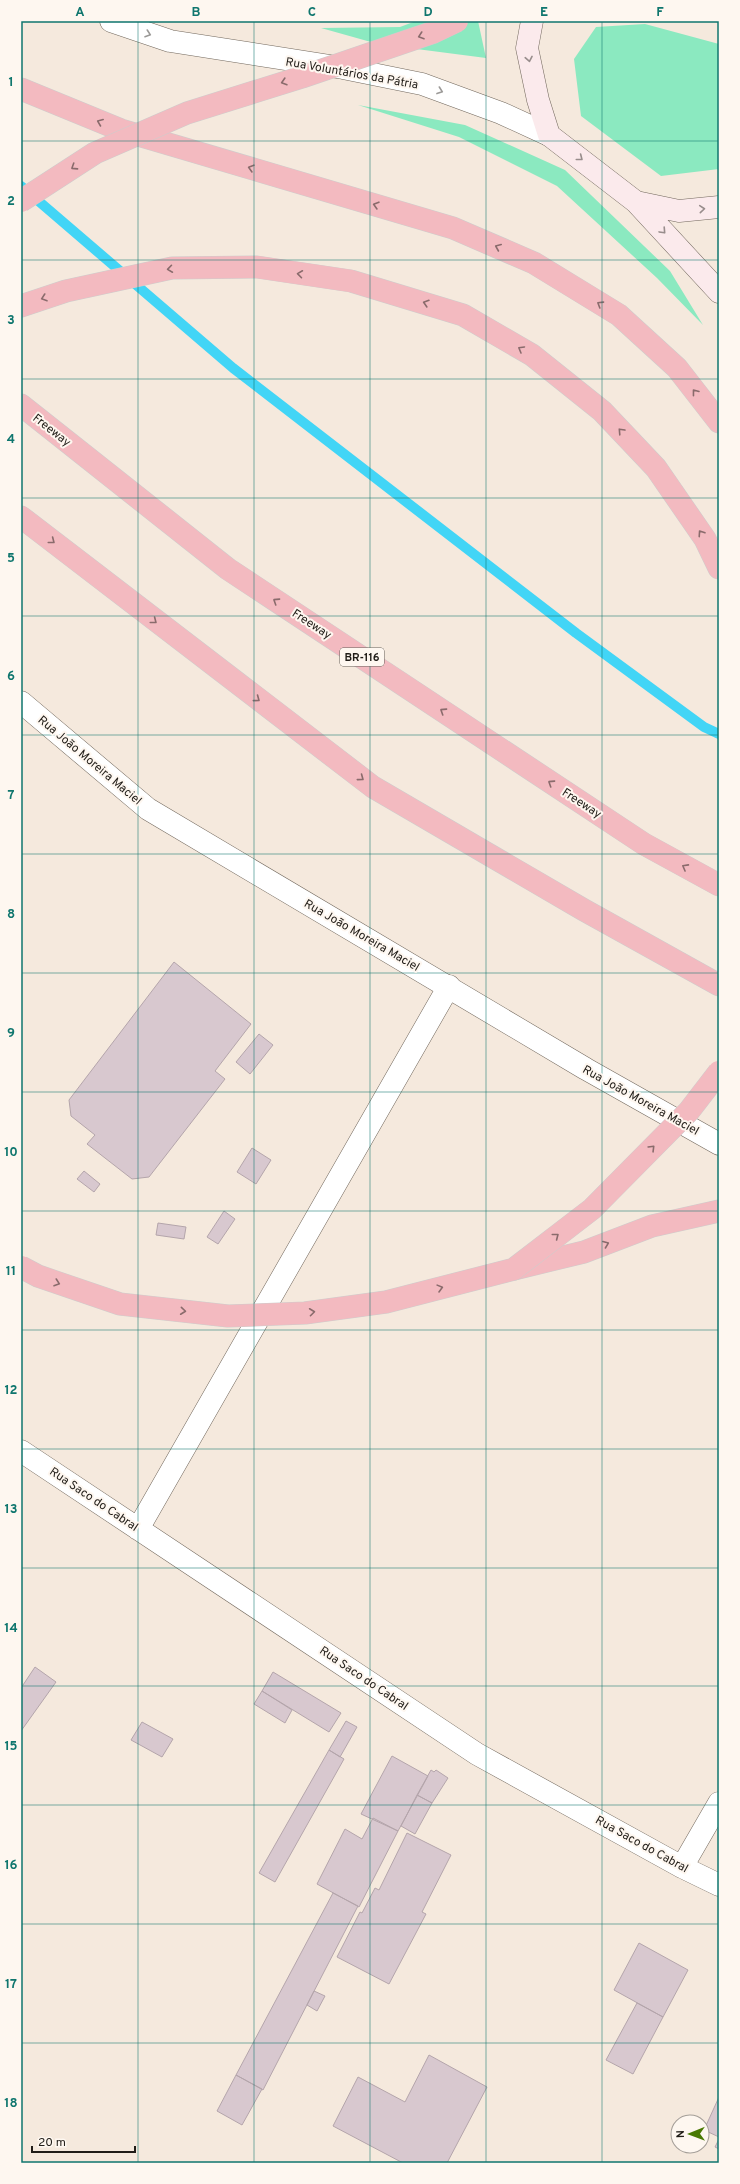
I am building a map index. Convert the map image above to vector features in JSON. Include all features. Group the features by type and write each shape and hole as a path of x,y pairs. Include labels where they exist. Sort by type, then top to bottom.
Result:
{"highway":[{"path":"21,201 95,152 187,112 427,34 457,21"},
{"path":"21,89 121,130 453,228 534,263 619,315 677,368 719,422"},
{"path":"21,306 66,291 172,268 257,267 351,281 463,315 532,355 602,411 656,468 705,539 719,568"},
{"name":"Freeway","path":"21,405 228,569 644,844 719,885"},
{"path":"21,516 173,636 373,787 584,910 719,985"},
{"path":"514,1269 592,1209 689,1112 719,1072"},
{"path":"21,1267 38,1276 120,1304 228,1316 305,1313 386,1302 584,1252 652,1226 719,1211"}],"main road":[{"path":"532,21 527,48 538,100 549,135"},
{"name":"Rua Voluntários da Pátria","path":"549,135 636,202 719,292"},
{"path":"636,202 679,211 719,207"}],"street":[{"name":"Rua Voluntários da Pátria","path":"111,21 170,42 343,68 422,84 501,112 549,135"},
{"name":"Rua João Moreira Maciel","path":"21,702 148,809 449,986 586,1069 719,1144"},
{"path":"138,1529 449,986"},
{"name":"Rua Saco do Cabral","path":"21,1451 477,1754 682,1867 719,1885"},
{"path":"682,1867 719,1803"}],"green space":[{"path":"416,21 478,21 486,58 378,44 321,28 400,27"},
{"path":"645,24 719,44 719,169 661,176 581,116 574,59 596,27"},
{"path":"358,105 465,125 565,170 670,271 703,325 657,278 557,186 459,137"}],"building":[{"path":"174,962 251,1024 215,1071 225,1079 149,1177 132,1179 87,1144 95,1135 71,1116 69,1100"},
{"path":"259,1034 273,1045 250,1074 236,1062"},
{"path":"252,1148 271,1160 256,1184 237,1172"},
{"path":"84,1171 100,1184 94,1192 77,1179"},
{"path":"224,1211 235,1219 218,1244 207,1237"},
{"path":"158,1223 186,1227 184,1239 156,1235"},
{"path":"35,1667 56,1682 21,1731 21,1688"},
{"path":"273,1672 341,1713 329,1732 262,1691"},
{"path":"262,1691 292,1710 285,1723 254,1704"},
{"path":"346,1721 357,1727 340,1757 329,1750"},
{"path":"142,1722 173,1739 162,1757 131,1740"},
{"path":"329,1750 344,1759 275,1882 259,1873"},
{"path":"392,1756 428,1776 398,1831 361,1814"},
{"path":"431,1770 434,1772 436,1770 448,1778 432,1803 417,1795"},
{"path":"417,1795 432,1803 415,1834 401,1826"},
{"path":"373,1818 398,1831 359,1907 317,1884 345,1829 362,1839"},
{"path":"407,1833 451,1855 422,1912 426,1914 389,1984 337,1957 360,1912 362,1913 375,1888 379,1890"},
{"path":"333,1893 358,1906 263,2090 236,2075"},
{"path":"639,1943 688,1970 663,2017 614,1990"},
{"path":"314,1991 325,1996 317,2011 307,2005"},
{"path":"637,2003 663,2017 633,2074 606,2060"},
{"path":"429,2055 487,2087 447,2163 403,2163 333,2126 358,2077 405,2102"},
{"path":"236,2075 262,2089 242,2125 217,2111"},
{"path":"719,2097 719,2137 710,2133 710,2117"},
{"path":"719,2139 719,2149 715,2147"}],"waterway":[{"path":"21,186 233,368 576,633 704,727 719,734"}]}
